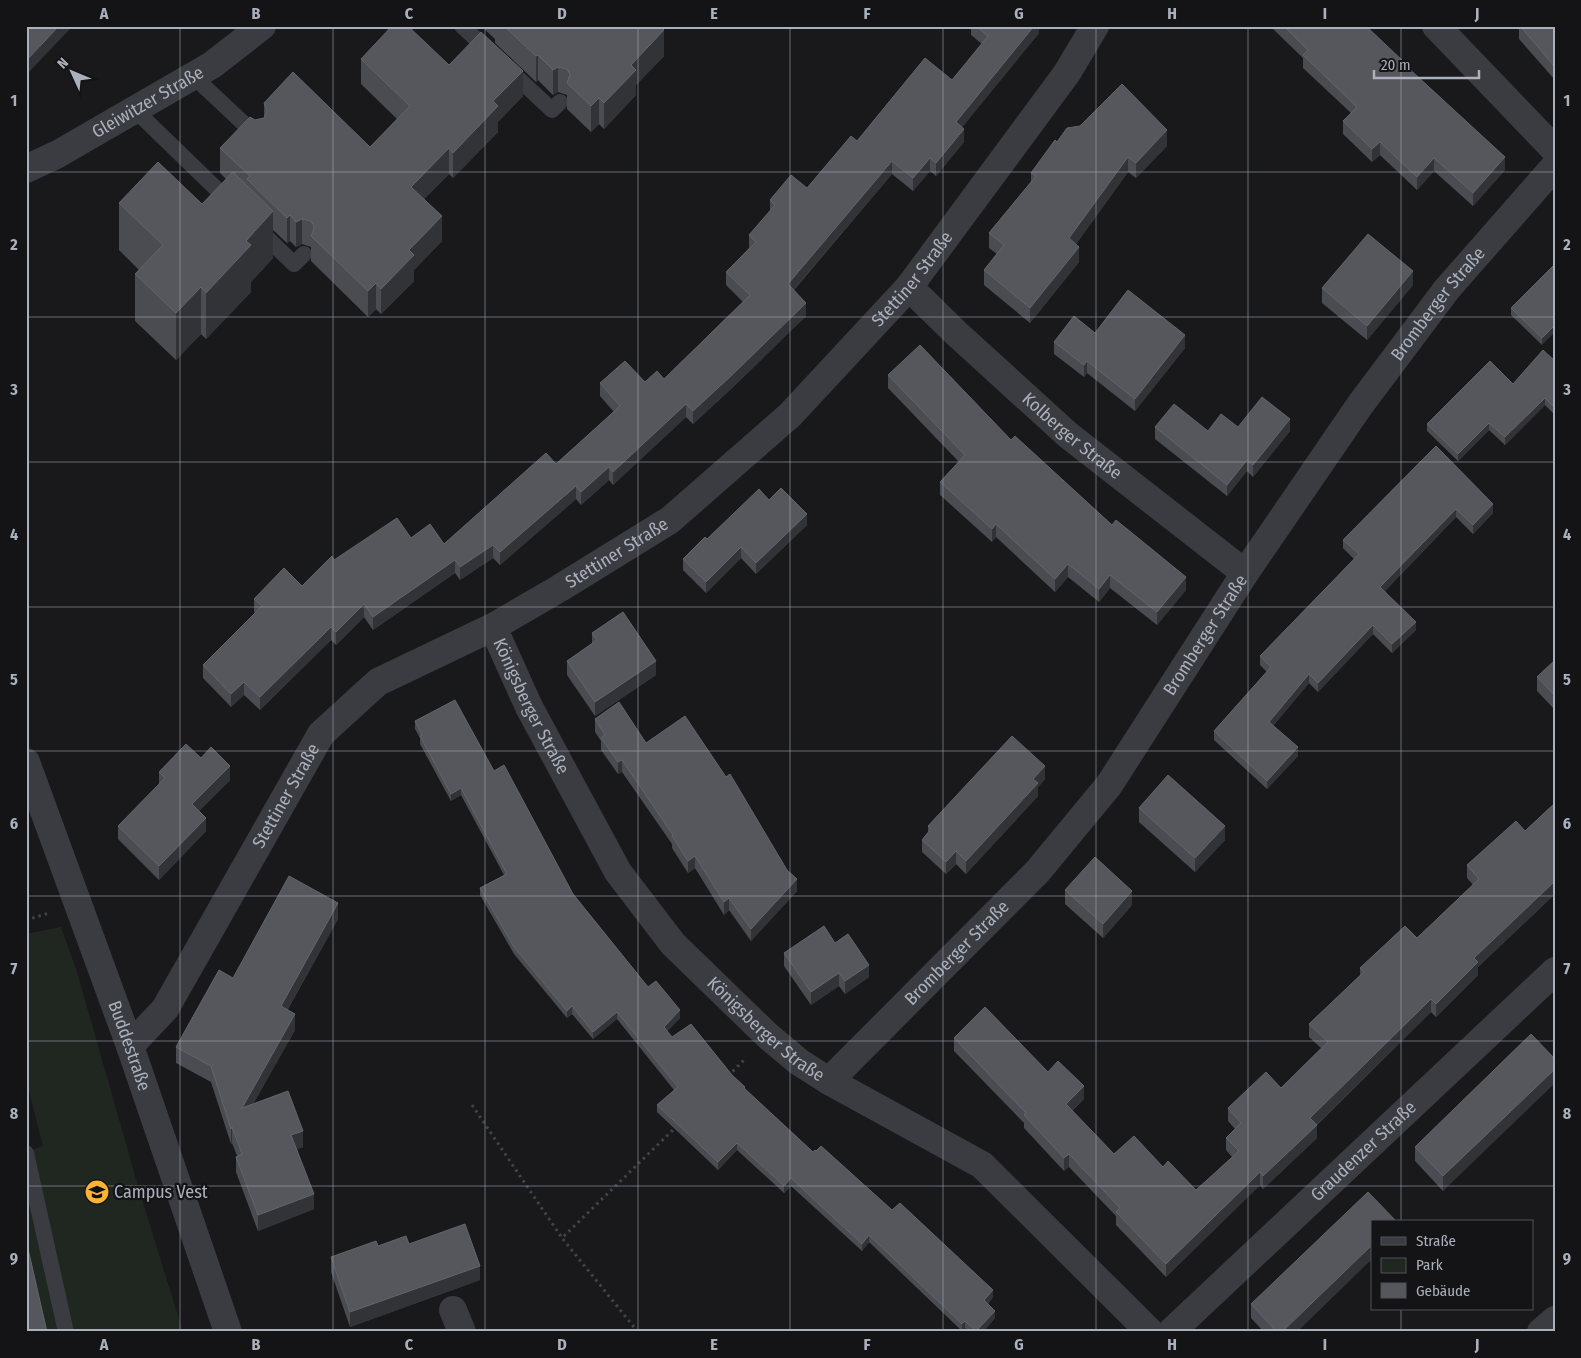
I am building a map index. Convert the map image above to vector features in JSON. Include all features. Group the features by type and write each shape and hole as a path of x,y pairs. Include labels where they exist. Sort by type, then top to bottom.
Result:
{"street":[{"name":"Gleiwitzer Straße","path":"26,169 58,154 212,65 262,26"},
{"name":"Stettiner Straße","path":"130,1046 165,1009 321,734 378,682 493,627 670,520 790,415 909,287 1067,73 1095,26"},
{"path":"1436,26 1555,150"},
{"name":"Bromberger Straße","path":"829,1081 1038,871 1109,785 1245,573 1360,405 1441,296 1555,166"},
{"name":"Kolberger Straße","path":"909,287 956,333 1068,435 1245,573"},
{"name":"Königsberger Straße","path":"493,627 529,707 618,872 673,944 768,1036 799,1062 829,1081 982,1165 1150,1332"},
{"name":"Buddestraße","path":"27,769 130,1046 228,1332"},
{"name":"Graudenzer Straße","path":"1171,1332 1555,971"},
{"path":"1541,1332 1555,1320"}],"lane":[{"path":"462,26 552,110 560,102"},
{"path":"193,76 257,136"},
{"path":"135,110 294,264 304,254"},
{"path":"26,1153 66,1332"}],"path":[{"path":"726,1078 768,1036"},
{"path":"472,1105 562,1238 638,1332"},
{"path":"562,1238 683,1120"}],"green space":[{"name":"Campus Vest","path":"61,927 77,972 140,1193 183,1332 42,1332 26,1261 26,1152 43,1146 26,1079 26,934"}],"building":[{"path":"26,26 59,26 26,61"},
{"path":"392,26 408,26 449,65 481,32 523,71 493,101 498,106 453,153 449,148 411,187 442,216 409,250 414,255 381,289 376,283 368,291 311,236 314,226 311,221 302,219 296,222 290,215 287,218 247,179 250,176 220,148 250,117 255,120 264,118 267,112 264,103 293,72 370,147 410,106 361,59"},
{"path":"504,26 660,26 664,30 631,65 636,70 604,103 599,98 591,106 567,83 570,74 567,69 558,67 553,70"},
{"path":"976,26 1034,26 956,122 964,129 936,163 930,158 913,178 892,161 788,284 806,303 693,411 686,404 613,472 609,467 581,492 576,486 500,552 493,545 460,567 455,560 373,617 364,604 336,632 331,627 260,697 244,682 231,694 203,665 262,606 254,599 284,568 302,586 332,556 334,560 397,518 411,538 430,524 444,544 546,453 556,464 620,406 600,383 625,361 645,382 657,371 664,379 750,295 726,272 756,242 749,235 775,205 770,200 791,175 807,188 851,136 857,141 925,58 952,80 988,36"},
{"path":"1284,26 1366,26 1404,64 1505,157 1473,193 1434,158 1417,177 1380,142 1372,149 1343,121 1357,107 1303,55 1308,50"},
{"path":"1520,26 1555,26 1555,67"},
{"path":"1122,84 1167,130 1136,163 1128,157 1069,238 1079,247 1030,308 984,270 1004,245 989,233 1036,176 1031,173 1055,140 1057,142 1067,128 1080,126"},
{"path":"158,162 202,204 233,172 273,211 246,241 251,245 206,293 201,287 176,313 135,274 163,245 119,203"},
{"path":"1368,234 1413,271 1367,326 1322,288"},
{"path":"1555,264 1555,325 1542,338 1511,308"},
{"path":"1128,290 1185,335 1135,399 1087,361 1084,365 1054,342 1074,316 1095,333"},
{"path":"920,345 1011,440 1015,436 1112,525 1116,520 1186,577 1157,612 1110,575 1099,589 1068,564 1055,579 996,524 992,529 940,482 965,455 888,375"},
{"path":"1543,350 1555,361 1555,408 1545,398 1505,437 1489,423 1458,454 1427,424 1490,361 1513,384"},
{"path":"1262,397 1290,419 1253,465 1247,460 1227,485 1155,427 1174,404 1208,431 1221,414 1238,427"},
{"path":"1436,446 1493,504 1473,525 1456,509 1380,587 1416,622 1392,644 1373,625 1318,683 1309,674 1269,722 1298,747 1267,781 1214,731 1271,667 1260,656 1359,554 1343,540"},
{"path":"781,488 807,514 756,563 741,547 706,582 683,559 705,537 707,539 759,489 769,500"},
{"path":"623,612 656,661 595,702 567,661 597,640 592,633"},
{"path":"1555,660 1555,696 1537,677"},
{"path":"455,700 494,771 504,765 573,894 648,987 656,981 680,1010 664,1027 672,1037 691,1024 744,1088 813,1152 821,1146 892,1210 900,1203 993,1290 984,1300 995,1311 976,1331 965,1321 962,1324 869,1235 862,1244 791,1178 784,1186 737,1143 718,1162 657,1105 678,1087 617,1012 593,1032 572,1006 567,1011 514,947 480,888 507,874 461,788 451,794 420,736 422,735 415,721"},
{"path":"619,702 646,743 685,716 726,777 730,774 787,870 797,879 751,929 729,898 724,902 695,856 688,861 673,835 622,760 618,762 601,738 605,735 595,719"},
{"path":"1012,736 1045,766 1033,779 1038,783 966,861 956,851 946,862 922,840 931,829 928,826"},
{"path":"186,744 201,758 211,747 230,766 192,804 206,818 159,866 118,826 165,778 159,772"},
{"path":"1168,775 1225,826 1195,858 1139,808"},
{"path":"1555,803 1555,881 1474,958 1478,962 1436,1004 1431,999 1310,1118 1317,1125 1263,1176 1260,1172 1166,1264 1116,1212 1120,1208 1069,1154 1064,1158 1024,1115 1026,1113 954,1038 985,1007 1048,1072 1058,1061 1084,1086 1066,1104 1114,1154 1134,1136 1163,1167 1168,1161 1196,1190 1239,1151 1226,1138 1241,1123 1228,1108 1266,1072 1281,1088 1328,1042 1309,1024 1364,972 1360,968 1405,926 1417,938 1479,879 1467,865 1516,821 1525,831"},
{"path":"1095,857 1132,891 1103,924 1065,890"},
{"path":"289,876 338,903 281,1006 295,1014 242,1108 288,1091 303,1131 291,1135 314,1194 258,1215 236,1157 242,1154 232,1127 231,1129 211,1066 176,1047 219,970 233,978"},
{"path":"824,926 835,943 848,934 869,965 845,981 839,973 811,992 784,953"},
{"path":"1531,1034 1555,1059 1555,1069 1443,1176 1415,1147"},
{"path":"1368,1192 1395,1220 1371,1220 1371,1246 1282,1332 1277,1332 1251,1304"},
{"path":"465,1224 480,1266 350,1312 331,1257 376,1241 378,1246 406,1236 409,1244"},
{"path":"26,1240 47,1332 26,1332"}],"place":[{"name":"Campus Vest","path":"97,1192"}]}
